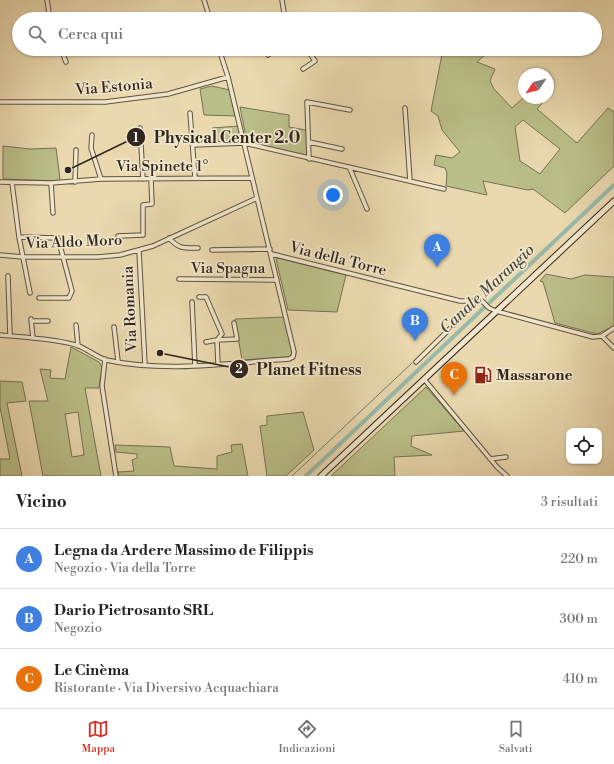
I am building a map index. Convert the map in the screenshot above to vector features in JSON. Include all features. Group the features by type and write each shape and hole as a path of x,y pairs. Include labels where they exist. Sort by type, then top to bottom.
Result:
{"main road":[{"path":"321,476 614,201"}],"street":[{"path":"47,0 49,12"},
{"path":"204,0 208,12"},
{"path":"282,0 284,12"},
{"path":"64,56 66,62"},
{"name":"Via della Torre","path":"221,56 228,77 272,254 460,301 480,301"},
{"path":"303,69 314,62 310,56"},
{"name":"Via Estonia","path":"0,102 105,102 168,94 228,77"},
{"path":"309,159 307,102 350,110"},
{"path":"405,108 410,181"},
{"path":"190,113 195,178"},
{"path":"140,128 143,179"},
{"path":"92,135 91,148 101,178"},
{"path":"309,142 342,149"},
{"path":"193,145 244,143 350,169 444,189"},
{"path":"75,182 76,150"},
{"path":"350,169 367,210"},
{"name":"Via Spinete 1°","path":"0,182 51,183 75,182 101,178 252,178"},
{"path":"118,236 143,235 143,205 152,204 151,179"},
{"path":"12,183 19,236 30,293"},
{"path":"51,183 53,213"},
{"name":"Via Aldo Moro","path":"0,255 23,257 98,257 139,251 257,198"},
{"path":"19,236 58,238 72,291 69,298 39,298"},
{"path":"169,238 176,246 198,248"},
{"path":"212,250 270,249"},
{"name":"Via Romania","path":"139,251 145,365"},
{"path":"0,335 33,338 78,346 105,359 145,365 195,366 289,359 293,357 294,352 272,254"},
{"path":"8,276 10,336"},
{"name":"Via Spagna","path":"179,279 277,280"},
{"path":"199,296 206,297 222,334 217,340 218,364"},
{"path":"416,362 480,301 496,311 593,337 602,336 614,328"},
{"path":"192,302 195,366"},
{"path":"33,338 31,320 48,322"},
{"path":"206,342 237,339 234,322"},
{"path":"76,325 78,346"},
{"path":"114,327 118,361"},
{"path":"602,336 614,348"},
{"path":"105,359 102,386 116,476"},
{"path":"424,379 490,458 507,476"},
{"path":"490,458 506,457"}],"green space":[{"path":"442,56 484,56 477,62 495,69 490,81 494,89 512,108 518,102 518,104 541,104 537,109 577,143 608,108 614,112 614,166 565,213 533,189 528,190 483,181 487,195 446,186 447,173 445,168 434,165 436,155 452,158 460,152 442,130 438,116 431,111","holes":["523,120 560,149 540,174 520,161 515,127"]},
{"path":"212,86 230,90 235,116 204,115 200,89"},
{"path":"240,107 289,115 289,127 306,130 307,156 247,142"},
{"path":"239,126 242,141 214,142 212,128"},
{"path":"3,146 30,149 56,148 59,181 3,179"},
{"path":"278,258 346,275 337,312 288,310 276,259"},
{"path":"546,274 571,279 585,275 614,277 614,326 597,334 555,323 543,282 540,281"},
{"path":"284,317 293,352 289,357 242,360 235,319"},
{"path":"71,347 99,362 102,367 99,388 85,388 101,476 43,476 29,401 48,401 40,369 51,370 50,378 65,379","holes":["78,412 84,455 72,457 65,414"]},
{"path":"0,381 22,382 26,401 7,403 22,476 0,476 0,459 10,459 0,407"},
{"path":"426,387 464,431 412,436 411,446 432,455 394,457 395,476 331,476"},
{"path":"303,412 314,450 286,476 267,476 260,426 267,425 267,416"},
{"path":"242,444 248,476 119,476 118,472 134,471 132,460 137,458 137,454 116,452 115,445 170,447 174,466 217,469 217,456 232,452 231,445"}],"waterway":[{"name":"Canale Marangio","path":"306,476 614,185"},
{"path":"292,476 412,363"}],"place":[{"name":"Physical Center 2.0","path":"68,170"},
{"name":"Legna da Ardere Massimo de Filippis","path":"437,267"},
{"name":"Dario Pietrosanto SRL","path":"415,341"},
{"name":"Planet Fitness","path":"160,353"},
{"name":"Massarone","path":"483,375"},
{"name":"Le Cinèma","path":"454,395"}]}
